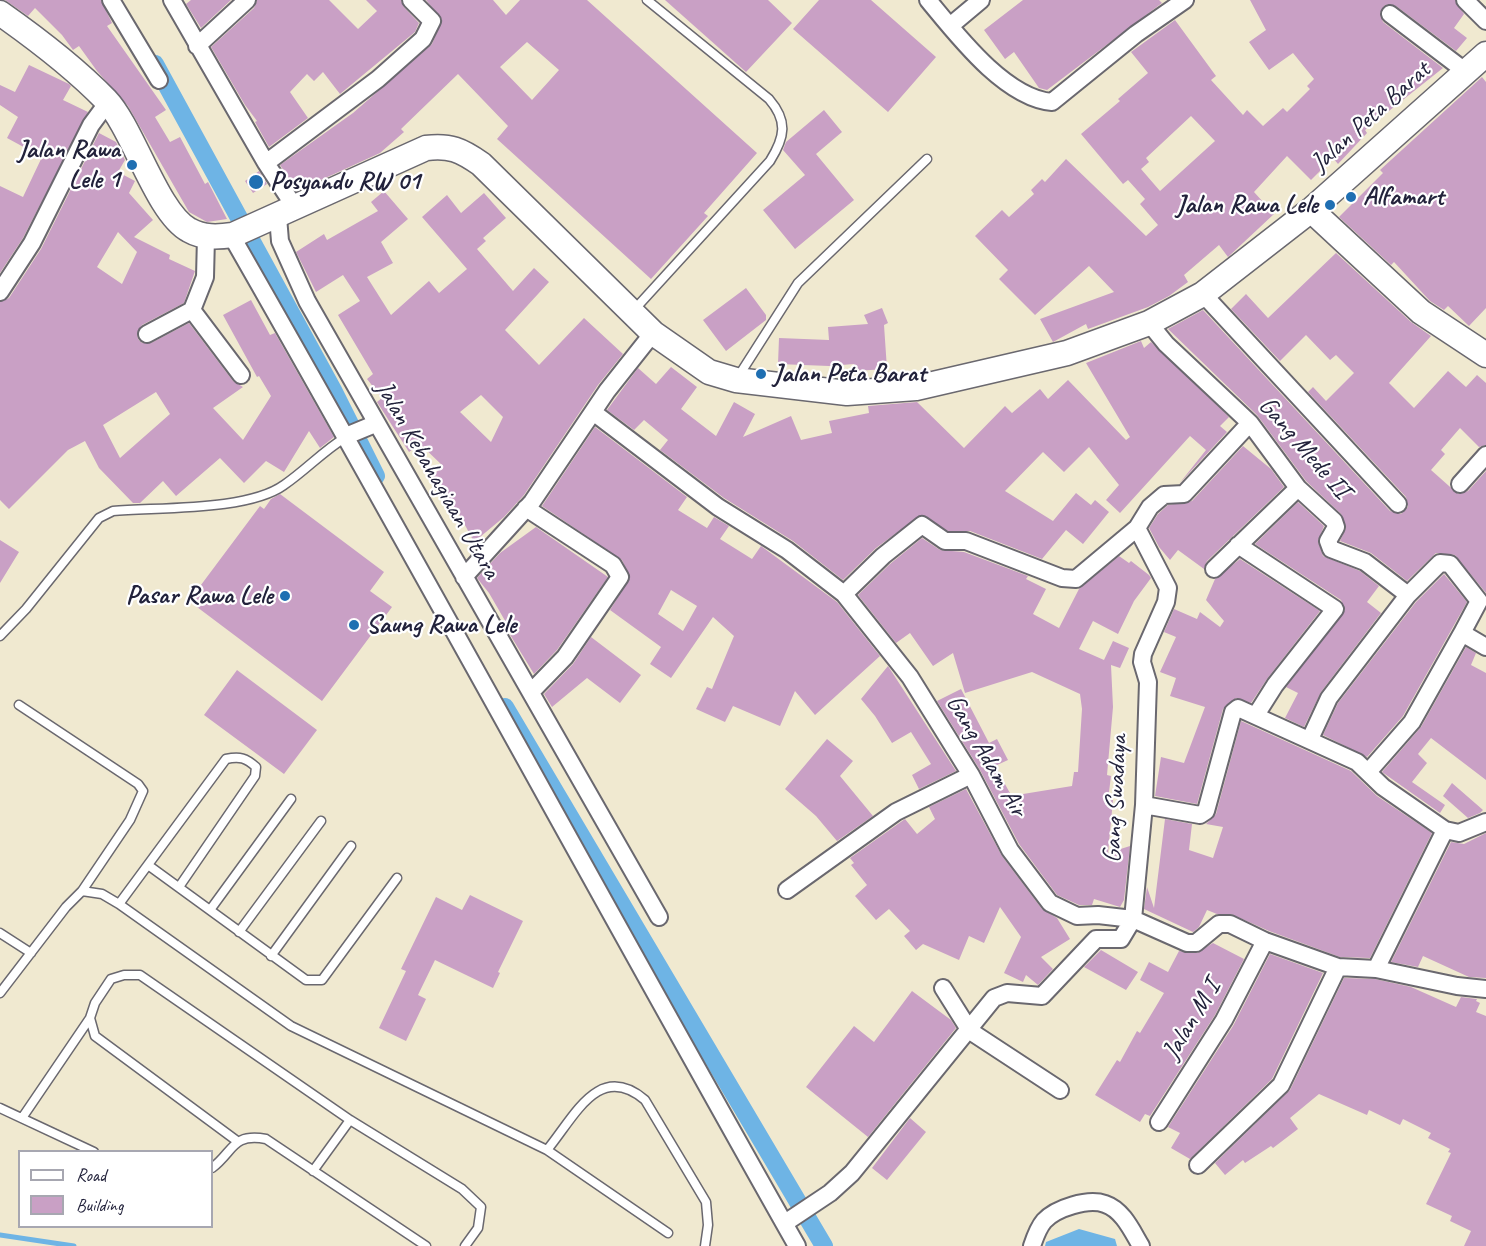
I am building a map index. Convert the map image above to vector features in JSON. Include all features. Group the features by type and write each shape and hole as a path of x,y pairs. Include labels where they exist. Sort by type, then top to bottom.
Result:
{"main road":[{"path":"0,13 54,53 108,102 172,214 188,230 206,237"},
{"name":"Jalan Peta Barat","path":"206,237 232,235 426,148 446,146 467,154 480,164 653,333 709,372 736,380 847,393 916,388 1067,353 1149,323 1203,294 1311,210 1486,54"},
{"path":"1311,210 1421,312 1486,355"}],"street":[{"path":"111,0 159,80"},
{"path":"157,0 163,3 166,0"},
{"path":"172,0 266,163 283,214"},
{"path":"197,46 247,0"},
{"path":"266,163 378,79 423,39 432,21 411,0"},
{"path":"928,0 993,70 1022,93 1038,101 1052,102 1136,34 1185,0"},
{"path":"950,26 981,0"},
{"path":"1465,0 1486,21"},
{"path":"1389,14 1466,71"},
{"path":"0,291 32,243 91,125 108,102"},
{"name":"Jalan Kebahagiaan Utara","path":"283,214 280,240 307,301 373,425 532,691 659,917"},
{"path":"232,235 347,436 511,736 790,1219 797,1246"},
{"path":"147,334 192,310 205,277 206,237"},
{"path":"1203,294 1398,504"},
{"path":"192,310 241,375"},
{"name":"Gang Mede II","path":"1149,323 1166,344 1250,423 1298,488 1334,521 1336,527 1328,541 1331,549 1365,562 1408,595"},
{"path":"464,577 526,508 593,412 653,333"},
{"name":"Gang Adam Air","path":"593,412 718,507 787,550 844,594 910,677 971,775 1010,850 1050,903 1077,916 1098,915 1133,919 1187,943 1196,943 1219,924 1230,924 1265,941 1338,968 1376,969 1486,989"},
{"path":"844,594 883,556 922,525 945,542 966,541 1062,578 1076,579 1137,528 1150,507 1164,495 1184,494 1250,423"},
{"path":"347,436 373,425"},
{"path":"1460,484 1486,455"},
{"path":"1214,569 1298,488"},
{"path":"526,508 613,565 620,577 565,657 532,691"},
{"name":"Gang Swadaya","path":"1133,919 1144,805 1148,682 1142,662 1143,654 1166,602 1168,588 1137,528"},
{"path":"1238,545 1335,609 1275,685 1256,715"},
{"path":"1310,739 1329,698 1408,595 1440,563 1450,564 1479,601 1412,722 1369,771"},
{"path":"1462,633 1486,646"},
{"path":"1144,805 1200,815 1206,812 1233,712 1240,708 1357,762 1369,771 1383,787 1445,830 1459,833 1484,827"},
{"path":"787,890 896,812 971,775"},
{"path":"1376,969 1445,830"},
{"path":"790,1219 830,1193 852,1173 970,1031 994,998 1007,993 1042,996 1096,939 1121,939 1133,919"},
{"name":"Jalan M I","path":"1159,1122 1224,1020 1265,941"},
{"path":"1198,1165 1281,1085 1338,968"},
{"path":"943,988 970,1031 1060,1090"},
{"path":"1032,1246 1046,1220 1066,1208 1085,1203 1105,1204 1124,1217 1141,1246"}],"lane":[{"path":"631,313 770,161 780,141 783,126 779,110 769,99 646,0"},
{"path":"736,380 798,284 927,159"},
{"path":"0,636 27,609 99,518 113,511 253,501 284,486 325,450 347,436"},
{"path":"0,993 82,891 130,820 143,791 138,784 19,705"},
{"path":"119,904 226,759 237,756 247,759 256,767 255,776 180,887"},
{"path":"210,910 291,799"},
{"path":"239,932 321,821"},
{"path":"271,956 351,846"},
{"path":"148,865 306,980 322,980 397,878"},
{"path":"82,891 102,894 119,904 291,1026 547,1150 668,1233"},
{"path":"0,933 31,953"},
{"path":"22,1119 90,1018 95,1003 111,979 124,975 140,975 350,1120 462,1189 481,1207 478,1228 465,1246"},
{"path":"90,1018 95,1036 237,1141"},
{"path":"547,1150 594,1092 615,1084 632,1089 645,1100 706,1202 708,1225 705,1246"},
{"path":"0,1107 90,1150"},
{"path":"313,1171 350,1120"},
{"path":"213,1167 237,1141 249,1136 266,1139 426,1246"}],"water":[{"path":"1079,1229 1115,1239 1117,1246 1045,1246 1046,1242"}],"building":[{"path":"5,0 101,0 112,23 107,26 166,110 155,117 170,142 180,137 205,184 208,182 227,219 207,222 189,212 128,106 97,71 79,46 73,50 62,35 35,8 28,16"},
{"path":"191,0 231,0 201,28 186,4"},
{"path":"257,0 329,0 358,29 377,11 366,0 401,0 404,7 419,23 415,32 340,94 323,72 314,81 307,74 290,92 308,118 269,147 255,122 257,121 211,47 254,8"},
{"path":"426,0 493,0 506,15 520,0 587,0 757,153 704,213 708,216 651,279 497,139 508,126 458,74 401,129 404,132 380,153 297,191 280,165 353,113 432,44 442,20","holes":["527,42 559,70 532,100 500,67"]},
{"path":"665,0 768,0 792,23 746,72"},
{"path":"819,0 871,0 936,57 888,112 793,29"},
{"path":"1023,0 1159,0 1162,3 1047,90 1039,88 1014,52 1005,59 984,30"},
{"path":"1250,0 1455,0 1464,14 1454,28 1467,38 1456,51 1396,6 1385,5 1380,13 1383,22 1443,68 1365,130 1367,133 1338,164 1333,158 1311,180 1287,156 1254,192 1274,214 1228,257 1219,245 1184,275 1188,282 1169,296 1148,307 1088,329 1086,324 1053,342 1040,319 1114,292 1089,266 1035,315 999,279 1008,270 975,236 1002,210 1009,217 1034,194 1031,190 1042,179 1045,182 1066,159 1146,236 1158,225 1140,204 1145,199 1128,180 1123,184 1081,134 1120,101 1118,99 1148,73 1131,52 1175,20 1216,76 1211,80 1243,115 1247,110 1263,126 1283,108 1287,112 1310,89 1307,86 1314,79 1293,53 1269,70 1249,42 1266,30","holes":["1191,116 1215,141 1160,191 1141,169 1149,162 1146,158"]},
{"path":"29,65 69,84 71,86 63,100 88,112 23,238 0,273 0,186 23,197 42,157 7,138 18,117 0,105 0,85 15,92"},
{"path":"1482,77 1486,82 1486,308 1469,326 1448,306 1444,310 1430,301 1394,262 1391,265 1339,217 1383,173 1380,170"},
{"path":"824,110 842,132 816,154 854,200 795,249 763,210 805,175 783,150 786,142"},
{"path":"99,133 116,142 125,160 118,172 135,181 129,193 153,220 134,237 170,255 169,259 195,271 184,303 142,325 137,333 138,339 142,343 151,343 189,323 233,381 243,387 213,408 243,440 271,396 259,376 257,377 223,315 251,300 270,335 275,333 334,437 320,448 309,431 284,472 266,461 244,483 220,458 176,496 163,481 140,503 133,503 99,468 85,441 68,450 9,509 0,500 0,302 9,298 41,249","holes":["118,232 137,252 122,284 97,267","156,392 170,414 120,458 103,425"]},
{"name":"Posyandu RW 01","path":"259,171 267,184 253,193 245,181"},
{"path":"384,191 408,219 381,242 393,263 367,277 391,315 429,281 439,293 467,269 422,217 447,195 461,213 484,193 506,218 483,238 486,241 477,249 513,291 534,268 549,282 505,330 539,365 584,318 623,354 598,385 524,495 504,517 474,542 458,512 431,477 443,466 420,444 409,452 377,402 382,398 367,379 373,374 338,315 360,301 343,275 316,292 296,252 324,234 327,240 378,211 371,202","holes":["481,395 503,417 491,442 460,412"]},
{"path":"1336,253 1411,322 1431,336 1389,383 1414,408 1448,371 1466,387 1477,375 1486,383 1486,445 1479,447 1460,428 1441,450 1445,454 1431,470 1458,494 1468,491 1486,471 1486,593 1455,555 1436,553 1407,581 1371,553 1340,541 1346,528 1341,514 1306,481 1257,415 1168,329 1203,310 1390,511 1401,514 1408,507 1406,497 1308,392 1313,387 1326,401 1354,373 1336,355 1330,360 1306,335 1280,361 1231,309 1246,294 1268,318"},
{"path":"746,288 766,315 766,320 726,351 703,320"},
{"path":"882,308 888,323 884,325 887,369 854,371 854,364 829,366 778,364 779,338 829,340 828,327 868,324 864,315"},
{"path":"1141,341 1144,348 1151,342 1229,417 1220,426 1227,432 1179,484 1206,450 1190,436 1120,513 1106,500 1119,485 1089,447 1064,472 1043,452 1005,491 1053,521 1076,493 1091,505 1095,500 1109,512 1083,544 1066,530 1042,559 970,531 948,531 921,515 876,548 843,580 793,541 724,498 660,450 668,440 644,420 634,430 607,410 638,368 656,384 671,367 697,387 681,409 716,436 734,402 755,414 743,437 791,416 801,440 832,433 829,421 869,413 868,406 917,402 964,448 1005,406 1012,413 1040,389 1048,399 1068,380 1126,440 1130,437 1086,363"},
{"path":"595,427 687,497 678,510 707,528 714,517 729,526 720,539 752,559 761,546 837,602 880,656 815,715 795,691 780,726 733,706 725,722 696,709 707,687 712,689 734,636 713,617 671,678 650,664 661,647 610,610 630,578 622,560 542,506","holes":["671,590 697,606 683,631 658,614"]},
{"path":"1243,446 1271,469 1284,487 1207,561 1204,569 1178,550 1170,560 1159,547 1149,528 1158,514 1168,505 1192,501"},
{"name":"Pasar Rawa Lele","path":"280,494 384,572 370,591 392,607 322,701 189,601 260,506 264,509 271,499"},
{"path":"1298,502 1324,526 1318,541 1323,556 1360,571 1379,586 1367,602 1381,613 1321,692 1304,727 1285,718 1298,693 1286,687 1345,610 1341,600 1255,544"},
{"path":"536,527 608,577 557,650 534,674 509,633 511,631 489,593 477,578 500,553"},
{"path":"922,538 940,550 964,552 1028,576 1026,579 1046,589 1033,614 1059,628 1079,589 1119,556 1129,563 1131,561 1151,578 1134,601 1118,634 1093,621 1079,649 1104,660 1113,641 1129,648 1120,668 1111,665 1113,707 1107,775 1111,776 1108,800 1113,800 1108,853 1130,846 1124,900 1120,907 1094,899 1092,905 1079,905 1057,895 1019,844 980,770 937,701 961,689 989,743 997,739 1008,760 995,766 1011,795 1016,793 1017,795 1072,786 1074,772 1078,772 1082,709 1080,694 1032,672 965,693 953,653 933,666 910,633 896,643 858,595 890,564"},
{"path":"0,540 19,552 0,583"},
{"path":"1240,559 1320,611 1251,703 1236,698 1223,709 1197,804 1155,796 1161,757 1184,763 1205,707 1170,696 1176,678 1160,672 1176,637 1164,632 1174,609 1197,619 1200,612 1220,627 1224,621 1206,600 1215,579"},
{"path":"1444,574 1467,602 1403,716 1367,757 1323,735 1338,703 1416,602"},
{"path":"591,637 641,675 620,703 587,678 552,707 544,694 573,664"},
{"path":"1466,647 1476,653 1471,665 1486,673 1486,780 1431,738 1418,754 1427,763 1412,782 1445,805 1440,813 1382,772 1421,727"},
{"path":"888,666 956,771 919,789 912,775 931,764 911,732 892,743 861,699"},
{"path":"237,670 317,730 284,774 204,715"},
{"path":"1241,721 1351,771 1377,796 1432,833 1370,958 1340,957 1269,931 1231,914 1217,914 1207,910 1199,927 1193,932 1144,909 1147,887 1154,908 1165,819 1192,824 1189,850 1213,858 1223,827 1206,824 1216,814"},
{"path":"827,739 853,761 840,776 873,816 837,841 816,816 785,789"},
{"path":"1452,783 1483,810 1468,818 1443,796"},
{"path":"966,789 1002,856 1042,909 1057,918 1070,939 1041,957 1053,969 1038,985 1026,975 1023,982 1004,973 1021,937 1000,907 984,943 969,936 959,960 923,944 916,950 904,936 910,931 889,909 876,920 855,896 867,885 851,865 854,863 850,858 905,819 917,834 935,819 929,807"},
{"path":"1486,833 1486,978 1469,977 1423,956 1418,967 1391,962 1451,842 1464,844"},
{"path":"470,895 523,921 498,972 500,973 493,988 435,960 418,995 426,999 406,1041 379,1028 406,971 401,969 436,897 462,910"},
{"path":"1213,943 1244,959 1215,1015 1150,1116 1145,1114 1140,1122 1095,1095 1117,1060 1120,1062 1137,1031 1140,1033 1164,993 1140,980 1149,962 1168,972 1179,951 1197,953"},
{"path":"1101,950 1138,972 1126,990 1084,967"},
{"path":"1270,954 1323,973 1272,1079 1190,1159 1171,1148 1180,1133 1168,1127 1233,1026"},
{"path":"1344,978 1375,979 1411,987 1456,1007 1461,997 1477,999 1476,1001 1480,1003 1476,1012 1486,1016 1486,1246 1464,1246 1471,1231 1450,1221 1452,1216 1426,1204 1451,1153 1448,1152 1450,1149 1428,1138 1431,1133 1403,1119 1400,1125 1369,1110 1367,1115 1319,1094 1290,1118 1298,1129 1273,1148 1271,1146 1245,1163 1243,1160 1225,1175 1215,1163 1290,1090"},
{"path":"912,991 951,1020 956,1028 868,1137 806,1087 854,1026 874,1042"},
{"path":"910,1118 926,1132 887,1180 872,1168"}],"waterway":[{"path":"155,64 333,390 376,476"},
{"path":"505,707 824,1246"},
{"path":"0,1235 74,1246"}],"place":[{"name":"Jalan Rawa Lele 1","path":"132,165"},
{"name":"Posyandu RW 01","path":"256,182"},
{"name":"Alfamart","path":"1351,197"},
{"name":"Jalan Rawa Lele","path":"1330,205"},
{"name":"Jalan Peta Barat","path":"761,374"},
{"name":"Pasar Rawa Lele","path":"285,596"},
{"name":"Saung Rawa Lele","path":"354,625"}]}
